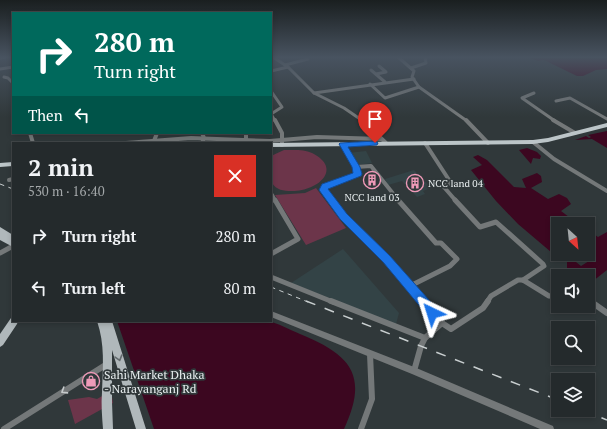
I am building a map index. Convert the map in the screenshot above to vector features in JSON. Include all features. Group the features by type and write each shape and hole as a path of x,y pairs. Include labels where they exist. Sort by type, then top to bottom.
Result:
{"highway":[{"path":"272,145 283,142 343,144 384,141 425,143 533,142 548,140 607,126"},
{"path":"0,164 12,163"}],"main road":[{"path":"0,230 4,239"},
{"path":"0,342 13,322"},
{"path":"101,322 106,336 108,363 108,429"},
{"path":"108,322 141,429"}],"street":[{"path":"297,77 314,93 344,108 361,119 384,141"},
{"path":"379,77 385,82"},
{"path":"314,93 414,79 419,87 443,102 469,122 488,142"},
{"path":"370,84 386,98 419,87"},
{"path":"272,92 282,107 272,113"},
{"path":"534,93 522,98 541,112 575,133"},
{"path":"556,101 570,98 607,119"},
{"path":"272,116 281,130 283,142"},
{"path":"154,141 157,134"},
{"path":"202,134 204,138 202,142"},
{"path":"140,142 204,138 283,142 317,137 384,141"},
{"path":"533,142 554,159 607,191"},
{"path":"343,144 358,172 356,176 325,186 323,190 344,216 386,259 442,323 451,329 483,308 491,296 503,287 518,280 523,280 544,266 496,222 480,227 443,186 451,183 425,143"},
{"path":"356,167 371,166 392,193 436,243 441,243 457,259 450,266 410,286"},
{"path":"272,196 298,239 272,253"},
{"path":"0,253 12,246"},
{"path":"272,277 425,338"},
{"path":"523,280 548,296 551,296"},
{"path":"595,304 607,313"},
{"path":"272,314 414,371 550,429"},
{"path":"414,371 425,338 442,323"},
{"path":"361,429 372,399 370,354"},
{"path":"4,429 108,363"}],"shaded area":[{"path":"373,105 383,107 388,112 373,117 364,111"},
{"path":"607,131 607,148 592,139 575,140 586,136 589,138 591,137 588,135"},
{"path":"527,148 537,152 541,156 540,159 533,158 531,164 519,150"},
{"path":"284,150 306,151 321,159 326,166 326,172 318,184 310,188 291,191 280,190 272,183 272,156"},
{"path":"366,151 372,163 357,165 348,153"},
{"path":"478,155 487,160 514,187 526,188 522,179 537,173 541,176 542,182 531,188 548,199 559,194 567,198 571,204 561,211 569,217 551,217 551,252 518,224 496,201 471,170 482,165 473,157"},
{"name":"NCC land 04","path":"414,170 431,188 423,191 425,194 417,197 402,181 388,185 385,179"},
{"path":"316,188 346,228 306,245 275,195 305,193"},
{"path":"607,232 607,270 595,279 595,269 567,269 567,262 575,261 581,266 589,261 595,261 595,235 598,237"},
{"path":"343,249 399,313 396,324 291,283"},
{"path":"117,322 270,322 279,324 332,350 343,359 350,369 355,381 355,394 344,429 154,429"},
{"path":"111,391 113,403 75,424 68,400 89,397 97,399"}],"railway":[{"path":"0,184 12,189"},
{"path":"272,287 308,302"},
{"path":"306,301 551,397"},
{"path":"595,415 607,420"}],"place":[{"name":"NCC land 03","path":"372,180"},
{"name":"NCC land 04","path":"415,183"},
{"name":"Sahi Market Dhaka - Narayanganj Rd","path":"91,381"}],"route":[{"path":"375,143 343,144 356,167 358,174 325,186 323,190 344,216 386,259 432,313"}]}
